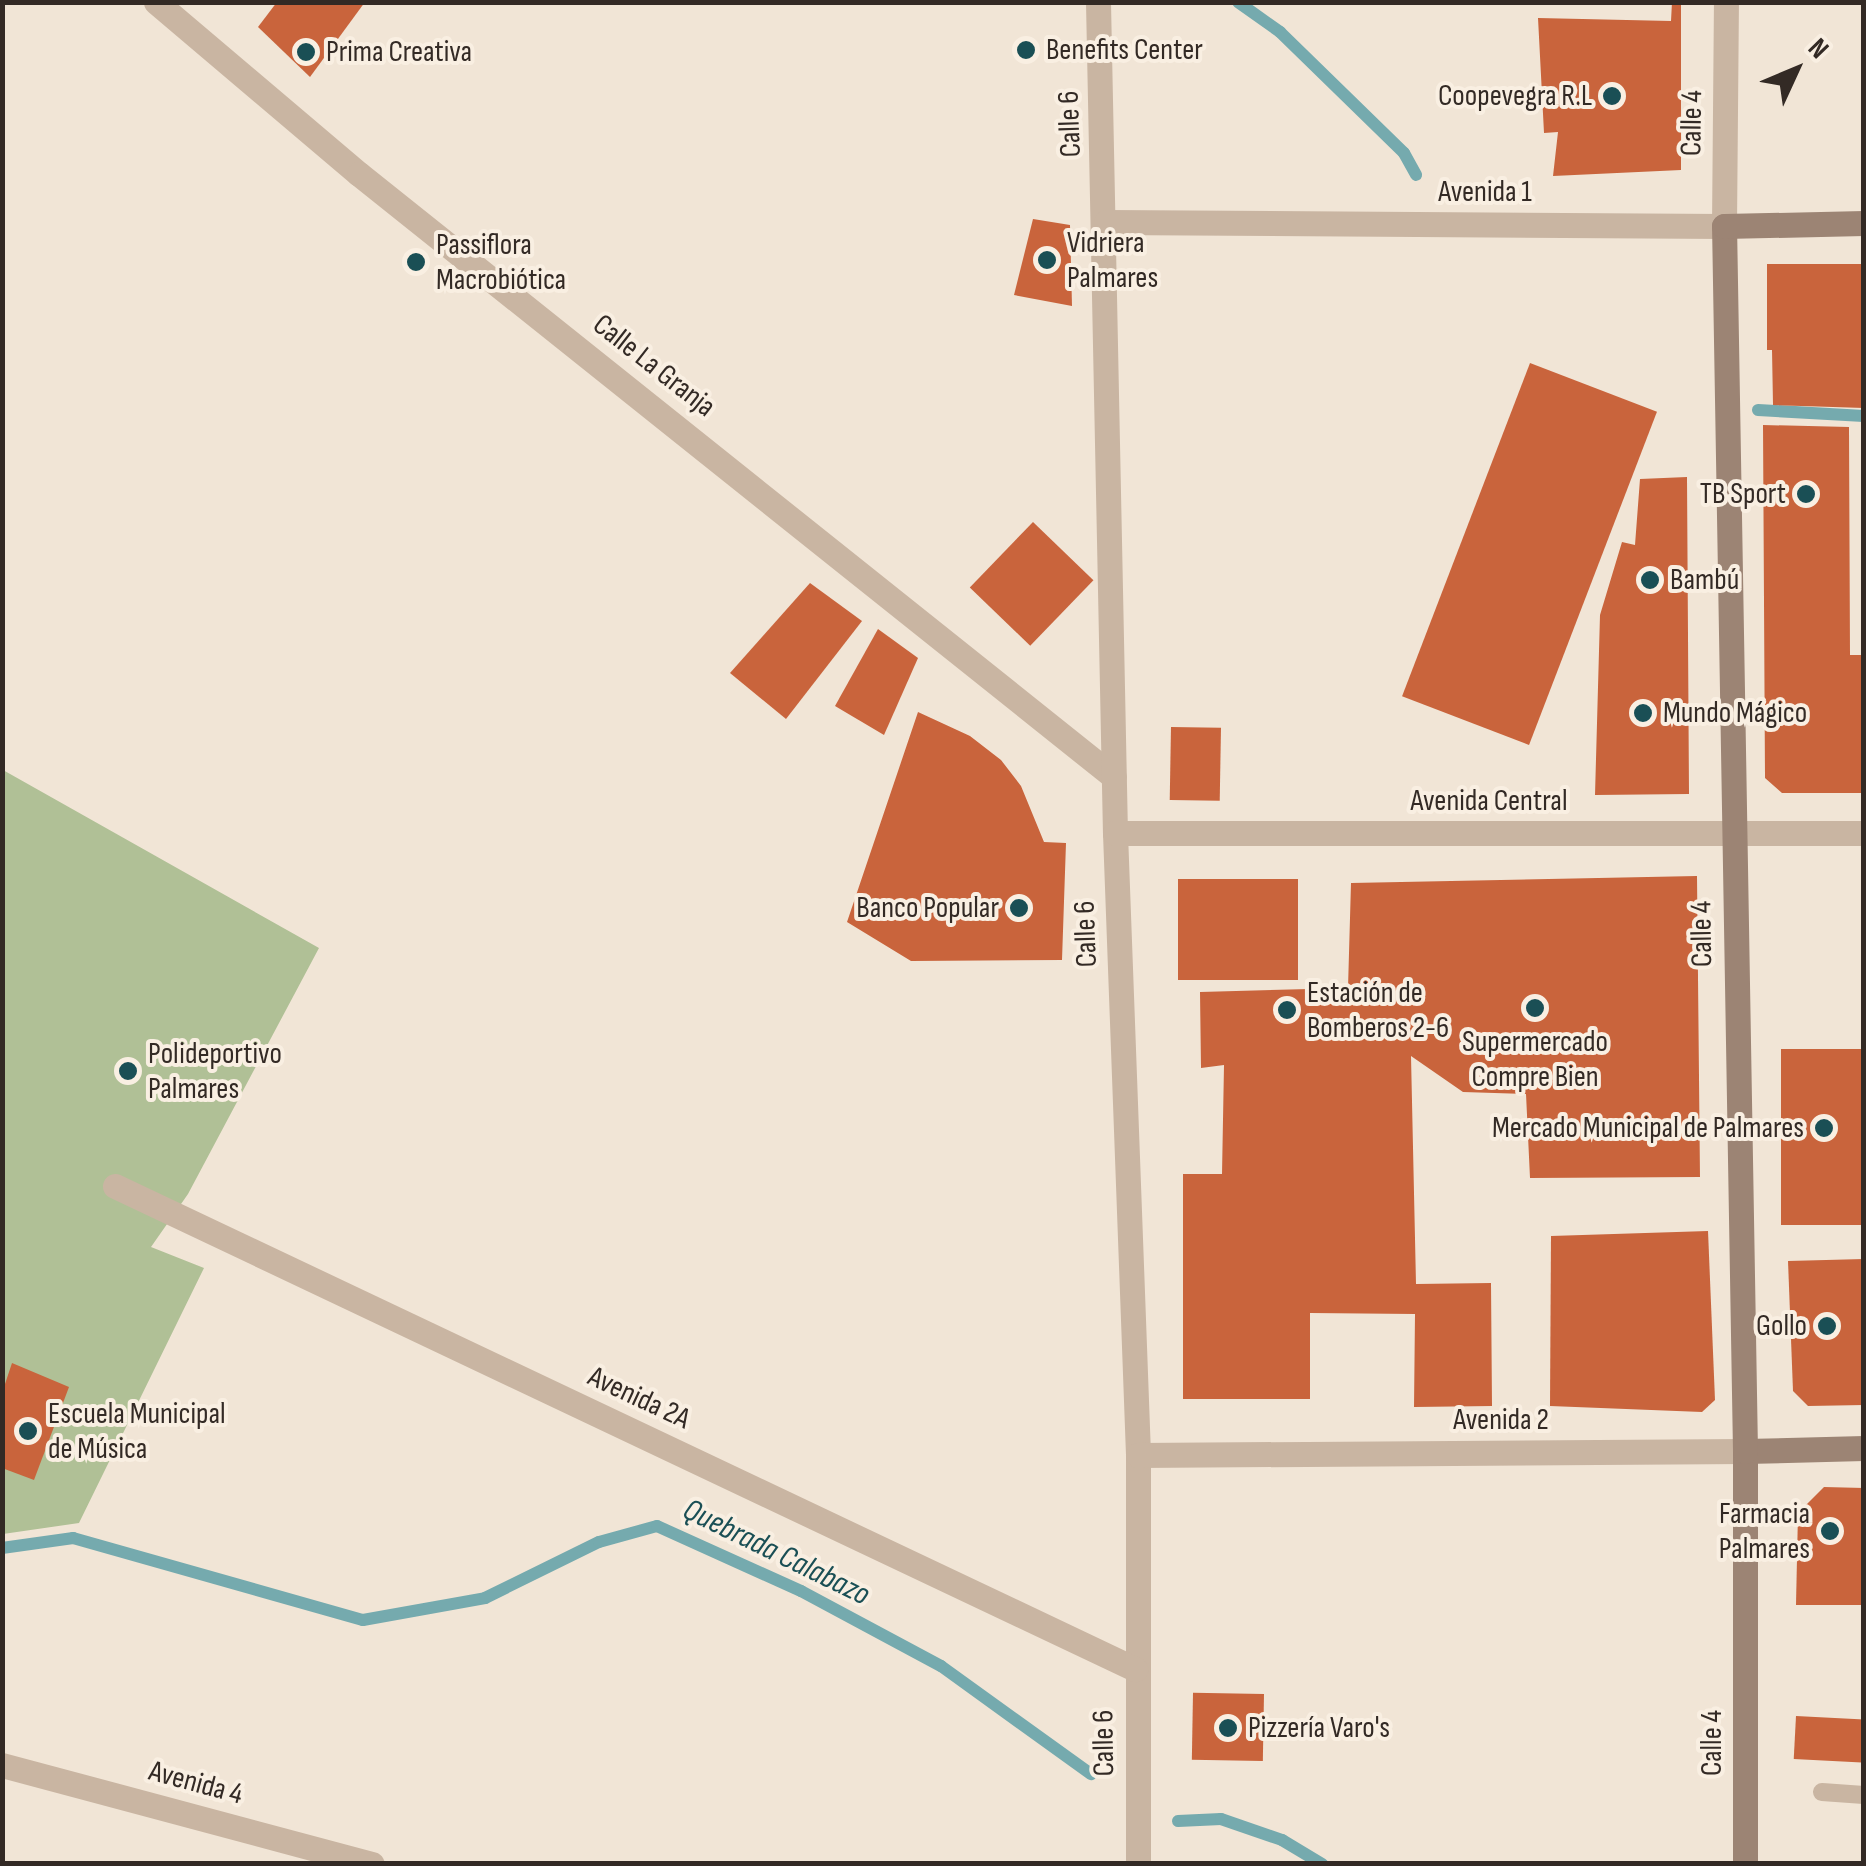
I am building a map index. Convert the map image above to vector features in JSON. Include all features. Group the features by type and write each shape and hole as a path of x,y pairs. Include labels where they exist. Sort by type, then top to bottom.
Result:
{"main road":[{"name":"Avenida 1","path":"1724,226 1864,223"},
{"name":"Calle 4","path":"1724,226 1745,1451 1744,1864"},
{"name":"Avenida 2","path":"1745,1451 1864,1448"}],"street":[{"name":"Calle La Granja","path":"156,2 359,174 1114,777"},
{"name":"Calle 6","path":"1098,2 1106,222 1115,832 1138,1455 1138,1864"},
{"name":"Calle 4","path":"1724,226 1726,2"},
{"name":"Avenida 1","path":"1106,222 1724,226"},
{"name":"Avenida Central","path":"1115,832 1864,833"},
{"name":"Avenida 2A","path":"115,1186 1135,1669"},
{"name":"Avenida 2","path":"1138,1455 1745,1451"},
{"name":"Avenida 4","path":"2,1766 372,1864"}],"lane":[{"path":"1822,1792 1864,1795"}],"green space":[{"name":"Polideportivo Palmares","path":"3,770 319,948 188,1194 151,1247 204,1268 79,1523 3,1534"}],"building":[{"name":"Prima Creativa","path":"277,2 365,2 310,77 258,27"},
{"name":"Coopevegra R.L","path":"1672,2 1681,2 1681,170 1553,176 1558,132 1544,133 1538,18 1671,21"},
{"name":"Vidriera Palmares","path":"1033,219 1070,225 1072,306 1014,295"},
{"path":"1767,264 1864,264 1864,408 1773,405 1772,350 1767,350"},
{"path":"1530,363 1657,412 1529,745 1402,696"},
{"path":"1763,425 1849,427 1850,655 1864,655 1864,793 1782,793 1765,778"},
{"name":"Mundo Mágico","path":"1687,477 1689,794 1595,795 1600,615 1622,542 1635,545 1640,479"},
{"path":"1033,522 1093,580 1030,646 970,587"},
{"path":"810,583 862,621 786,719 730,673"},
{"path":"878,629 918,658 884,735 835,706"},
{"path":"918,712 970,736 1001,760 1021,786 1044,842 1066,843 1062,960 911,961 847,922"},
{"path":"1171,727 1221,728 1220,801 1170,800"},
{"path":"1697,876 1700,1177 1530,1178 1526,1094 1463,1092 1411,1056 1416,1284 1491,1283 1492,1406 1414,1407 1415,1314 1310,1313 1310,1399 1183,1399 1183,1174 1222,1174 1224,1065 1201,1068 1200,992 1348,988 1351,883"},
{"path":"1178,879 1298,879 1298,980 1178,980"},
{"name":"Mercado Municipal de Palmares","path":"1781,1049 1864,1049 1864,1225 1781,1225"},
{"path":"1708,1231 1715,1400 1702,1412 1550,1406 1551,1236"},
{"name":"Gollo","path":"1864,1259 1864,1405 1808,1406 1793,1391 1788,1261"},
{"name":"Escuela Municipal de Música","path":"12,1363 69,1387 34,1480 2,1468 2,1393"},
{"path":"1824,1487 1864,1488 1864,1605 1796,1605 1798,1513"},
{"name":"Pizzería Varo's","path":"1193,1693 1264,1694 1263,1761 1192,1760"},
{"path":"1796,1716 1864,1720 1862,1762 1794,1759"}],"waterway":[{"path":"1238,2 1280,32 1404,153 1416,175"},
{"path":"1758,410 1864,416"},
{"name":"Quebrada Calabazo","path":"2,1548 73,1538 363,1620 485,1598 599,1542 657,1526 801,1591 941,1666 1091,1774"},
{"name":"Quebrada Calabazo","path":"1178,1821 1221,1819 1282,1840 1322,1864"}],"place":[{"name":"Benefits Center","path":"1026,50"},
{"name":"Prima Creativa","path":"306,52"},
{"name":"Coopevegra R.L","path":"1612,96"},
{"name":"Vidriera Palmares","path":"1047,260"},
{"name":"Passiflora Macrobiótica","path":"416,262"},
{"name":"TB Sport","path":"1806,494"},
{"name":"Bambú","path":"1650,580"},
{"name":"Mundo Mágico","path":"1643,713"},
{"name":"Banco Popular","path":"1019,908"},
{"name":"Supermercado Compre Bien","path":"1535,1008"},
{"name":"Estación de Bomberos 2-6","path":"1287,1010"},
{"name":"Polideportivo Palmares","path":"128,1071"},
{"name":"Mercado Municipal de Palmares","path":"1824,1128"},
{"name":"Gollo","path":"1827,1326"},
{"name":"Escuela Municipal de Música","path":"28,1431"},
{"name":"Farmacia Palmares","path":"1830,1531"},
{"name":"Pizzería Varo's","path":"1228,1728"}]}
